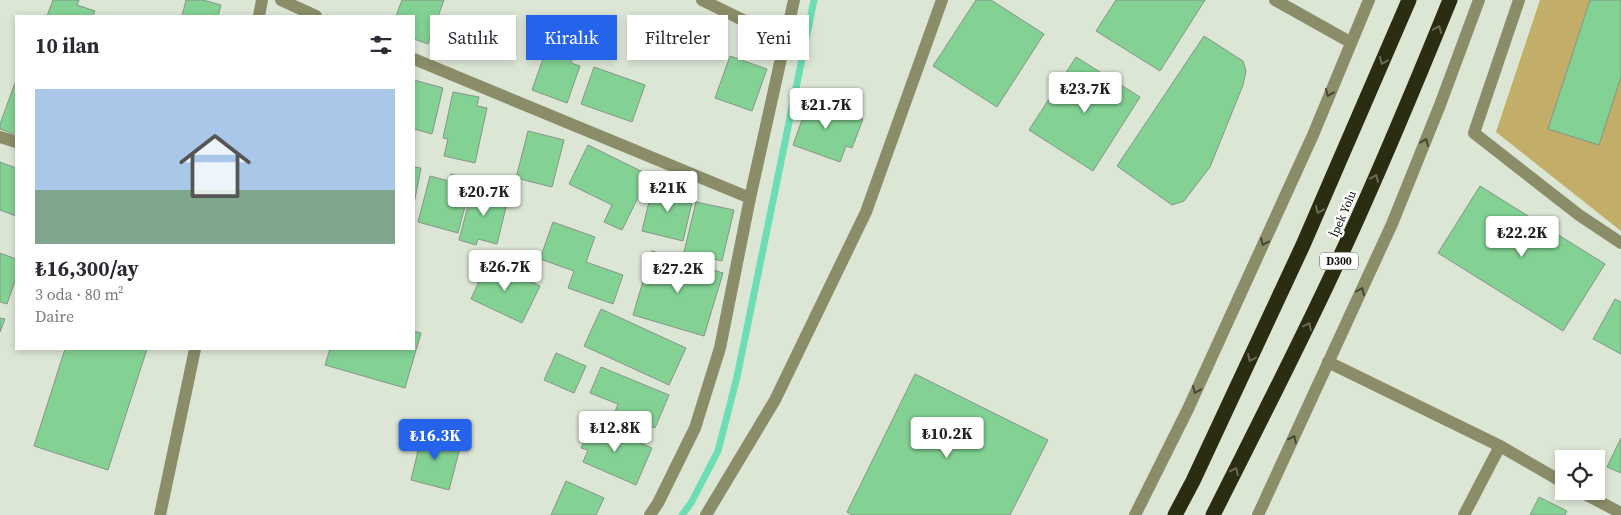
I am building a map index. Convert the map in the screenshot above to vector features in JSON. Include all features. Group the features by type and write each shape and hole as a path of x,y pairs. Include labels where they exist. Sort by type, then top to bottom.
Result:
{"highway":[{"name":"İpek Yolu","path":"1175,515 1193,481 1303,245 1409,0"},
{"name":"İpek Yolu","path":"1213,515 1341,257 1450,0"}],"street":[{"path":"259,15 262,0"},
{"path":"281,0 314,15"},
{"path":"702,0 738,18"},
{"path":"791,15 794,0"},
{"path":"706,515 775,400 866,212 942,0"},
{"path":"1275,0 1350,42"},
{"path":"1135,515 1188,409 1300,161 1369,0"},
{"path":"1258,515 1392,224 1440,105 1479,0"},
{"path":"1519,0 1474,133 1579,215 1621,243"},
{"path":"415,59 750,198"},
{"path":"650,515 658,503 695,428 720,348 750,198 782,60"},
{"path":"0,137 15,142"},
{"path":"160,515 195,350"},
{"path":"1328,362 1500,446 1555,478"},
{"path":"1464,515 1500,446"},
{"path":"1596,500 1621,513"}],"shaded area":[{"path":"1540,0 1621,0 1621,231 1496,132"}],"building":[{"path":"53,0 79,0 77,5 95,11 93,15 47,15"},
{"path":"186,0 203,0 221,5 218,15 182,15"},
{"path":"402,0 444,0 439,15 430,15 430,38 428,44 415,39 415,15 396,15"},
{"path":"976,0 991,0 1044,34 997,107 933,66"},
{"path":"1116,0 1205,0 1160,71 1096,31"},
{"path":"1590,0 1621,0 1621,77 1599,145 1548,129"},
{"path":"1204,36 1243,61 1246,71 1243,85 1210,167 1184,201 1172,205 1117,166"},
{"path":"730,56 767,69 752,111 715,98"},
{"path":"1076,57 1140,97 1093,171 1029,130"},
{"path":"543,60 572,60 571,63 580,66 567,103 532,90"},
{"path":"594,67 645,85 632,122 581,104"},
{"path":"415,80 443,88 432,134 415,129"},
{"path":"15,83 15,135 0,129 0,124"},
{"path":"453,92 479,97 477,106 487,108 475,163 444,156 448,139 443,138"},
{"path":"805,98 863,119 852,148 846,146 840,162 793,145 803,117 799,116"},
{"path":"528,131 564,140 552,187 516,178"},
{"path":"588,145 649,175 622,230 604,222 612,205 569,184"},
{"path":"0,162 15,168 15,216 0,210"},
{"path":"415,167 421,168 415,199"},
{"path":"451,174 472,180 458,233 418,222 430,176 449,181"},
{"path":"653,185 694,194 683,241 642,231"},
{"path":"1480,186 1605,264 1563,331 1438,253"},
{"path":"487,189 509,195 497,244 478,239 476,245 459,240 472,190 486,193"},
{"path":"696,202 734,210 722,261 684,252"},
{"path":"553,222 595,237 586,262 623,275 613,304 568,288 574,271 540,259"},
{"path":"652,251 723,273 704,336 633,315"},
{"path":"0,253 15,259 15,281 7,304 0,302"},
{"path":"488,261 540,286 522,323 471,299"},
{"path":"1615,299 1621,302 1621,354 1593,339"},
{"path":"601,309 686,348 669,385 584,346"},
{"path":"0,318 5,319 0,332"},
{"path":"415,331 421,333 405,388 325,365 330,350 415,350"},
{"path":"65,350 147,350 108,470 34,446"},
{"path":"556,353 586,366 574,393 544,380"},
{"path":"601,367 669,395 655,428 615,412 618,404 590,393"},
{"path":"915,374 1048,440 1010,515 852,515 847,512"},
{"path":"592,422 652,448 636,485 583,462 588,450 581,448"},
{"path":"418,433 461,444 449,490 411,480 418,451 414,450"},
{"path":"1621,438 1621,473 1607,467"},
{"path":"566,481 604,498 596,515 551,515"},
{"path":"1539,497 1567,511 1565,515 1530,515"}],"waterway":[{"path":"682,515 691,503 718,451 737,377 814,0"}]}
